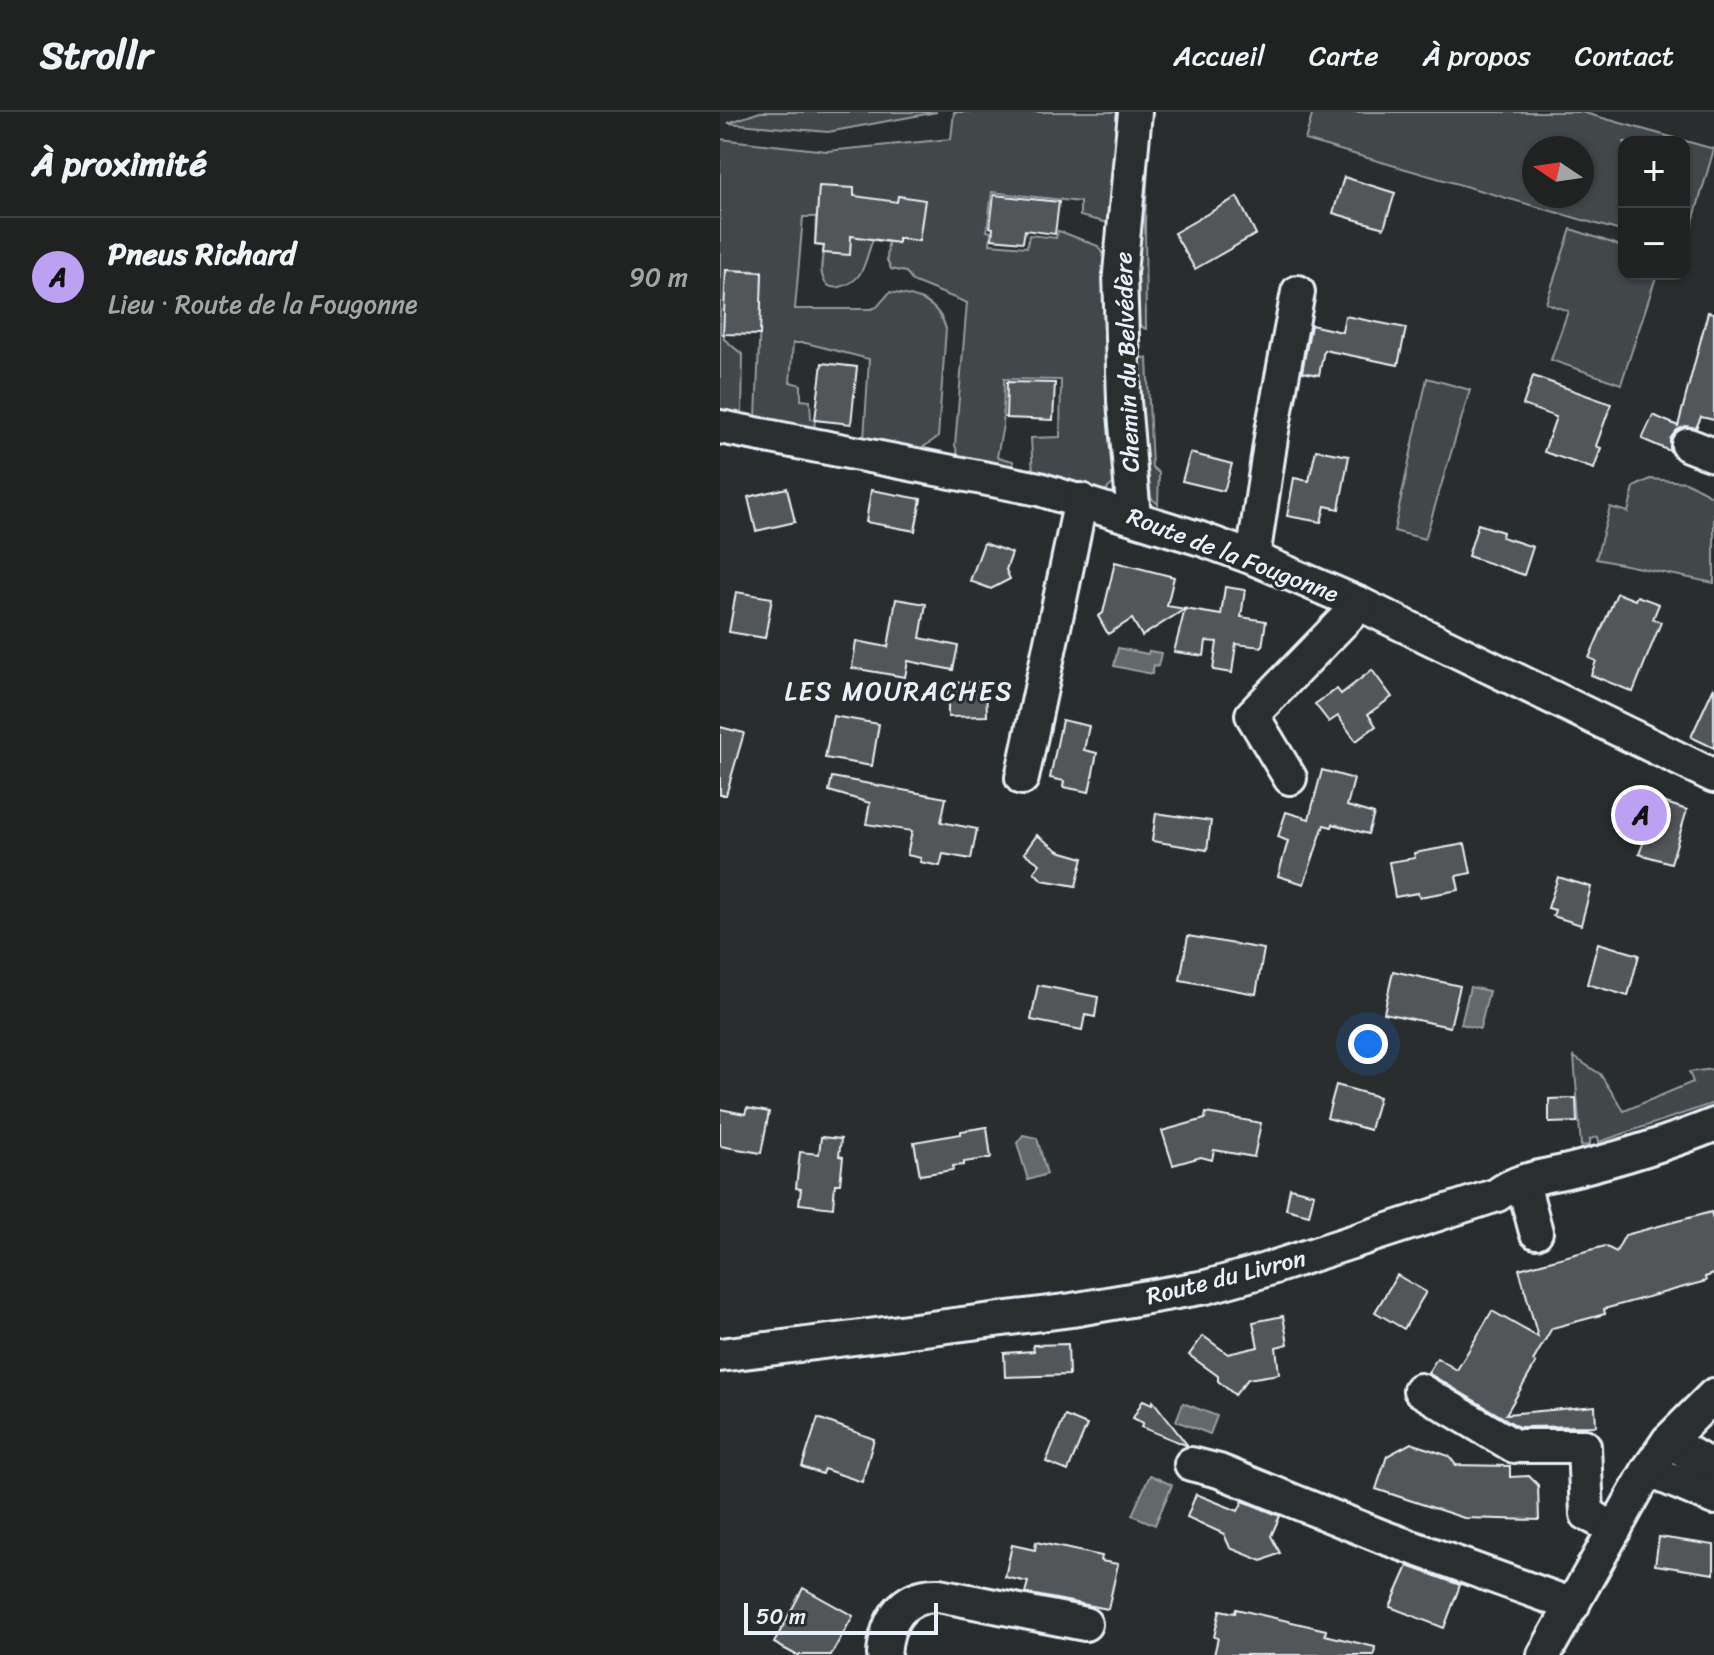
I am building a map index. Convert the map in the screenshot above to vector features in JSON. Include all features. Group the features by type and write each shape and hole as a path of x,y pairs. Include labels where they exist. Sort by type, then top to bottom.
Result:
{"street":[{"name":"Chemin du Belvédère","path":"1134,517 1124,387 1120,273 1135,112"},
{"path":"1253,558 1272,431 1298,292"},
{"name":"Route de la Fougonne","path":"721,433 1039,489 1134,517 1253,558 1360,604 1714,776"},
{"path":"1022,778 1081,500"},
{"path":"1290,778 1252,715 1360,604"},
{"name":"Route du Livron","path":"720,1355 1073,1298 1206,1287 1497,1195 1505,1189 1556,1171 1569,1171 1714,1125"},
{"path":"1523,1183 1536,1232"},
{"path":"1420,1390 1514,1446 1584,1446 1587,1514 1615,1529"},
{"path":"1544,1655 1648,1470 1668,1441 1714,1395"},
{"path":"1668,1441 1714,1468"},
{"path":"1191,1464 1219,1471 1383,1537 1573,1605"},
{"path":"1648,1470 1714,1498"},
{"path":"884,1655 896,1613 922,1595 939,1595 1085,1624"}],"shaded area":[{"path":"760,112 937,112 828,132 728,123"},
{"path":"954,112 1128,112 1116,225 1080,216 1080,202 992,192 987,231 991,232 990,244 1027,247 1029,235 1056,238 1058,231 1062,232 1098,246 1112,270 1117,480 1105,491 1033,474 1031,438 1060,437 1061,380 1004,379 1003,425 997,457 1013,461 1015,470 959,458 955,445 967,303 912,281 906,272 891,269 887,260 888,242 873,240 859,275 840,287 830,286 822,274 824,246 815,245 816,217 803,217 795,309 871,309 877,307 890,292 917,298 932,306 946,329 938,437 919,450 864,440 869,359 806,343 793,343 790,382 801,385 801,400 810,401 814,430 756,418 762,271 726,270 724,339 743,355 742,414 720,412 720,139 827,151 951,139"},
{"path":"1313,112 1581,112 1667,136 1618,136 1618,230 1541,208 1594,208 1594,136 1522,136 1522,203 1305,140"},
{"path":"1690,142 1714,149 1690,232"},
{"path":"1141,145 1149,148 1145,222 1146,329 1130,321"},
{"path":"1571,229 1618,245 1618,280 1655,280 1621,384 1551,360 1568,311 1546,303"},
{"path":"1138,357 1147,358 1152,467 1159,473 1158,504 1151,498 1148,472 1142,469"},
{"path":"1427,378 1470,390 1425,539 1394,531"},
{"path":"1650,479 1686,482 1714,497 1714,583 1596,559 1610,507 1628,512 1634,487"},
{"path":"1118,648 1148,654 1149,651 1161,653 1158,666 1154,665 1152,674 1114,666"},
{"path":"1470,987 1489,991 1480,1029 1461,1024"},
{"path":"1574,1057 1600,1074 1624,1111 1693,1082 1689,1072 1714,1069 1714,1103 1599,1142 1598,1137 1590,1139 1590,1145 1581,1146"},
{"path":"1023,1135 1037,1138 1047,1174 1028,1180 1017,1143"},
{"path":"1183,1403 1217,1416 1210,1434 1176,1421"},
{"path":"1150,1475 1172,1485 1155,1525 1132,1515"}],"building":[{"path":"1344,177 1395,193 1384,228 1333,213"},
{"path":"819,186 854,188 854,196 897,202 898,196 925,200 919,241 898,238 898,243 851,236 850,255 823,253 824,246 815,245"},
{"path":"994,195 1059,202 1055,234 1025,230 1023,242 992,239 993,228 990,227"},
{"path":"1237,197 1256,234 1195,269 1174,233"},
{"path":"726,270 762,272 760,335 723,334"},
{"path":"1708,312 1714,313 1714,420 1701,417 1696,428 1686,426 1677,430 1670,439 1670,451 1642,439 1653,415 1678,426"},
{"path":"1345,316 1406,328 1398,365 1324,350 1319,375 1302,372 1311,325 1342,332"},
{"path":"822,363 857,367 851,424 815,420"},
{"path":"1533,376 1611,404 1596,446 1601,448 1594,469 1544,452 1556,417 1523,405"},
{"path":"1007,382 1055,383 1053,420 1006,418"},
{"path":"1316,450 1349,456 1339,509 1325,506 1321,522 1287,516 1294,478 1309,481"},
{"path":"1190,453 1232,464 1224,491 1182,481"},
{"path":"787,488 795,522 756,531 748,497"},
{"path":"871,490 921,499 915,531 866,522"},
{"path":"1478,524 1503,532 1502,537 1533,547 1524,575 1468,556"},
{"path":"984,543 1012,553 1006,570 1010,579 991,589 970,581"},
{"path":"1115,562 1174,577 1167,606 1185,609 1142,636 1132,619 1108,634 1098,616 1103,613"},
{"path":"1225,587 1245,590 1241,617 1266,621 1262,647 1236,644 1232,673 1213,670 1217,642 1206,641 1204,656 1174,652 1185,609 1221,615"},
{"path":"736,592 772,598 765,638 729,632"},
{"path":"1617,593 1659,604 1653,619 1661,622 1633,692 1591,675 1596,661 1589,658"},
{"path":"896,599 926,604 920,638 958,646 953,670 908,661 905,677 852,668 856,641 888,647"},
{"path":"1372,670 1392,697 1368,714 1376,726 1356,741 1338,716 1329,722 1315,704 1337,689 1341,694"},
{"path":"986,682 987,716 948,717 948,683"},
{"path":"1714,687 1714,748 1691,737"},
{"path":"833,716 879,724 872,766 825,758"},
{"path":"1062,720 1089,726 1084,750 1097,753 1089,792 1063,787 1064,781 1050,778"},
{"path":"720,727 744,733 726,795 720,795"},
{"path":"1322,770 1354,779 1347,806 1374,814 1368,834 1333,824 1332,827 1324,825 1304,884 1278,876 1288,841 1278,837 1286,812 1309,819"},
{"path":"832,777 946,798 941,822 977,829 971,859 943,854 940,866 920,862 921,858 907,855 912,831 866,824 870,803 829,791"},
{"path":"1660,801 1687,810 1671,863 1639,854"},
{"path":"1156,813 1211,821 1207,850 1152,841"},
{"path":"1037,835 1059,851 1083,858 1076,886 1042,880 1034,872 1040,864 1024,853"},
{"path":"1465,844 1471,873 1456,876 1459,890 1419,897 1418,893 1395,897 1389,862 1415,858 1414,853"},
{"path":"1558,877 1591,887 1581,925 1553,916 1555,910 1548,908"},
{"path":"1188,936 1264,949 1256,994 1180,980"},
{"path":"1598,943 1639,955 1628,996 1587,984"},
{"path":"1393,971 1460,986 1450,1027 1384,1013"},
{"path":"1038,985 1098,997 1095,1017 1085,1015 1082,1030 1031,1020"},
{"path":"1336,1085 1379,1097 1370,1130 1327,1118"},
{"path":"1576,1098 1577,1122 1549,1123 1549,1099"},
{"path":"747,1108 769,1112 761,1153 720,1146 720,1109 745,1114"},
{"path":"1206,1113 1261,1123 1254,1157 1214,1150 1212,1160 1201,1157 1173,1165 1162,1131 1205,1119"},
{"path":"987,1127 991,1158 964,1162 964,1165 953,1166 953,1170 920,1175 914,1142"},
{"path":"821,1137 841,1139 840,1184 835,1184 833,1208 799,1204 801,1189 796,1188 800,1152 819,1154"},
{"path":"1290,1188 1314,1194 1309,1215 1286,1209"},
{"path":"1711,1212 1714,1223 1714,1274 1705,1277 1706,1281 1604,1309 1605,1314 1552,1328 1506,1414 1595,1406 1596,1426 1519,1427 1428,1373 1437,1358 1457,1370 1492,1311 1538,1337 1519,1269 1605,1246 1616,1252 1625,1235"},
{"path":"1397,1275 1426,1292 1404,1329 1375,1312"},
{"path":"1283,1316 1288,1344 1276,1347 1279,1374 1248,1379 1235,1395 1218,1381 1218,1376 1189,1355 1203,1336 1228,1354 1258,1347 1253,1322"},
{"path":"1068,1344 1069,1375 1005,1377 1004,1353 1034,1351 1033,1345"},
{"path":"1143,1400 1152,1404 1153,1401 1188,1446 1141,1427 1143,1423 1133,1418"},
{"path":"1065,1416 1087,1425 1068,1471 1046,1462"},
{"path":"818,1418 874,1439 862,1482 824,1469 822,1474 802,1467"},
{"path":"1411,1443 1449,1456 1456,1465 1510,1466 1510,1477 1529,1476 1538,1485 1539,1520 1464,1518 1376,1489 1387,1456"},
{"path":"1196,1494 1238,1511 1243,1501 1280,1516 1271,1536 1280,1553 1262,1561 1230,1548 1224,1534 1187,1517"},
{"path":"1659,1537 1714,1545 1714,1574 1655,1565"},
{"path":"1036,1542 1102,1556 1101,1561 1118,1564 1108,1609 1025,1593 1028,1582 1005,1577 1012,1545 1035,1550"},
{"path":"1408,1566 1460,1585 1444,1628 1390,1607"},
{"path":"803,1588 853,1616 831,1655 796,1655 774,1643"},
{"path":"1236,1609 1326,1630 1325,1635 1375,1647 1374,1655 1214,1655 1220,1610 1235,1613"}],"place":[{"name":"Pneus Richard","path":"1641,815"}],"district":[{"name":"LES MOURACHES","path":"899,691"}]}
